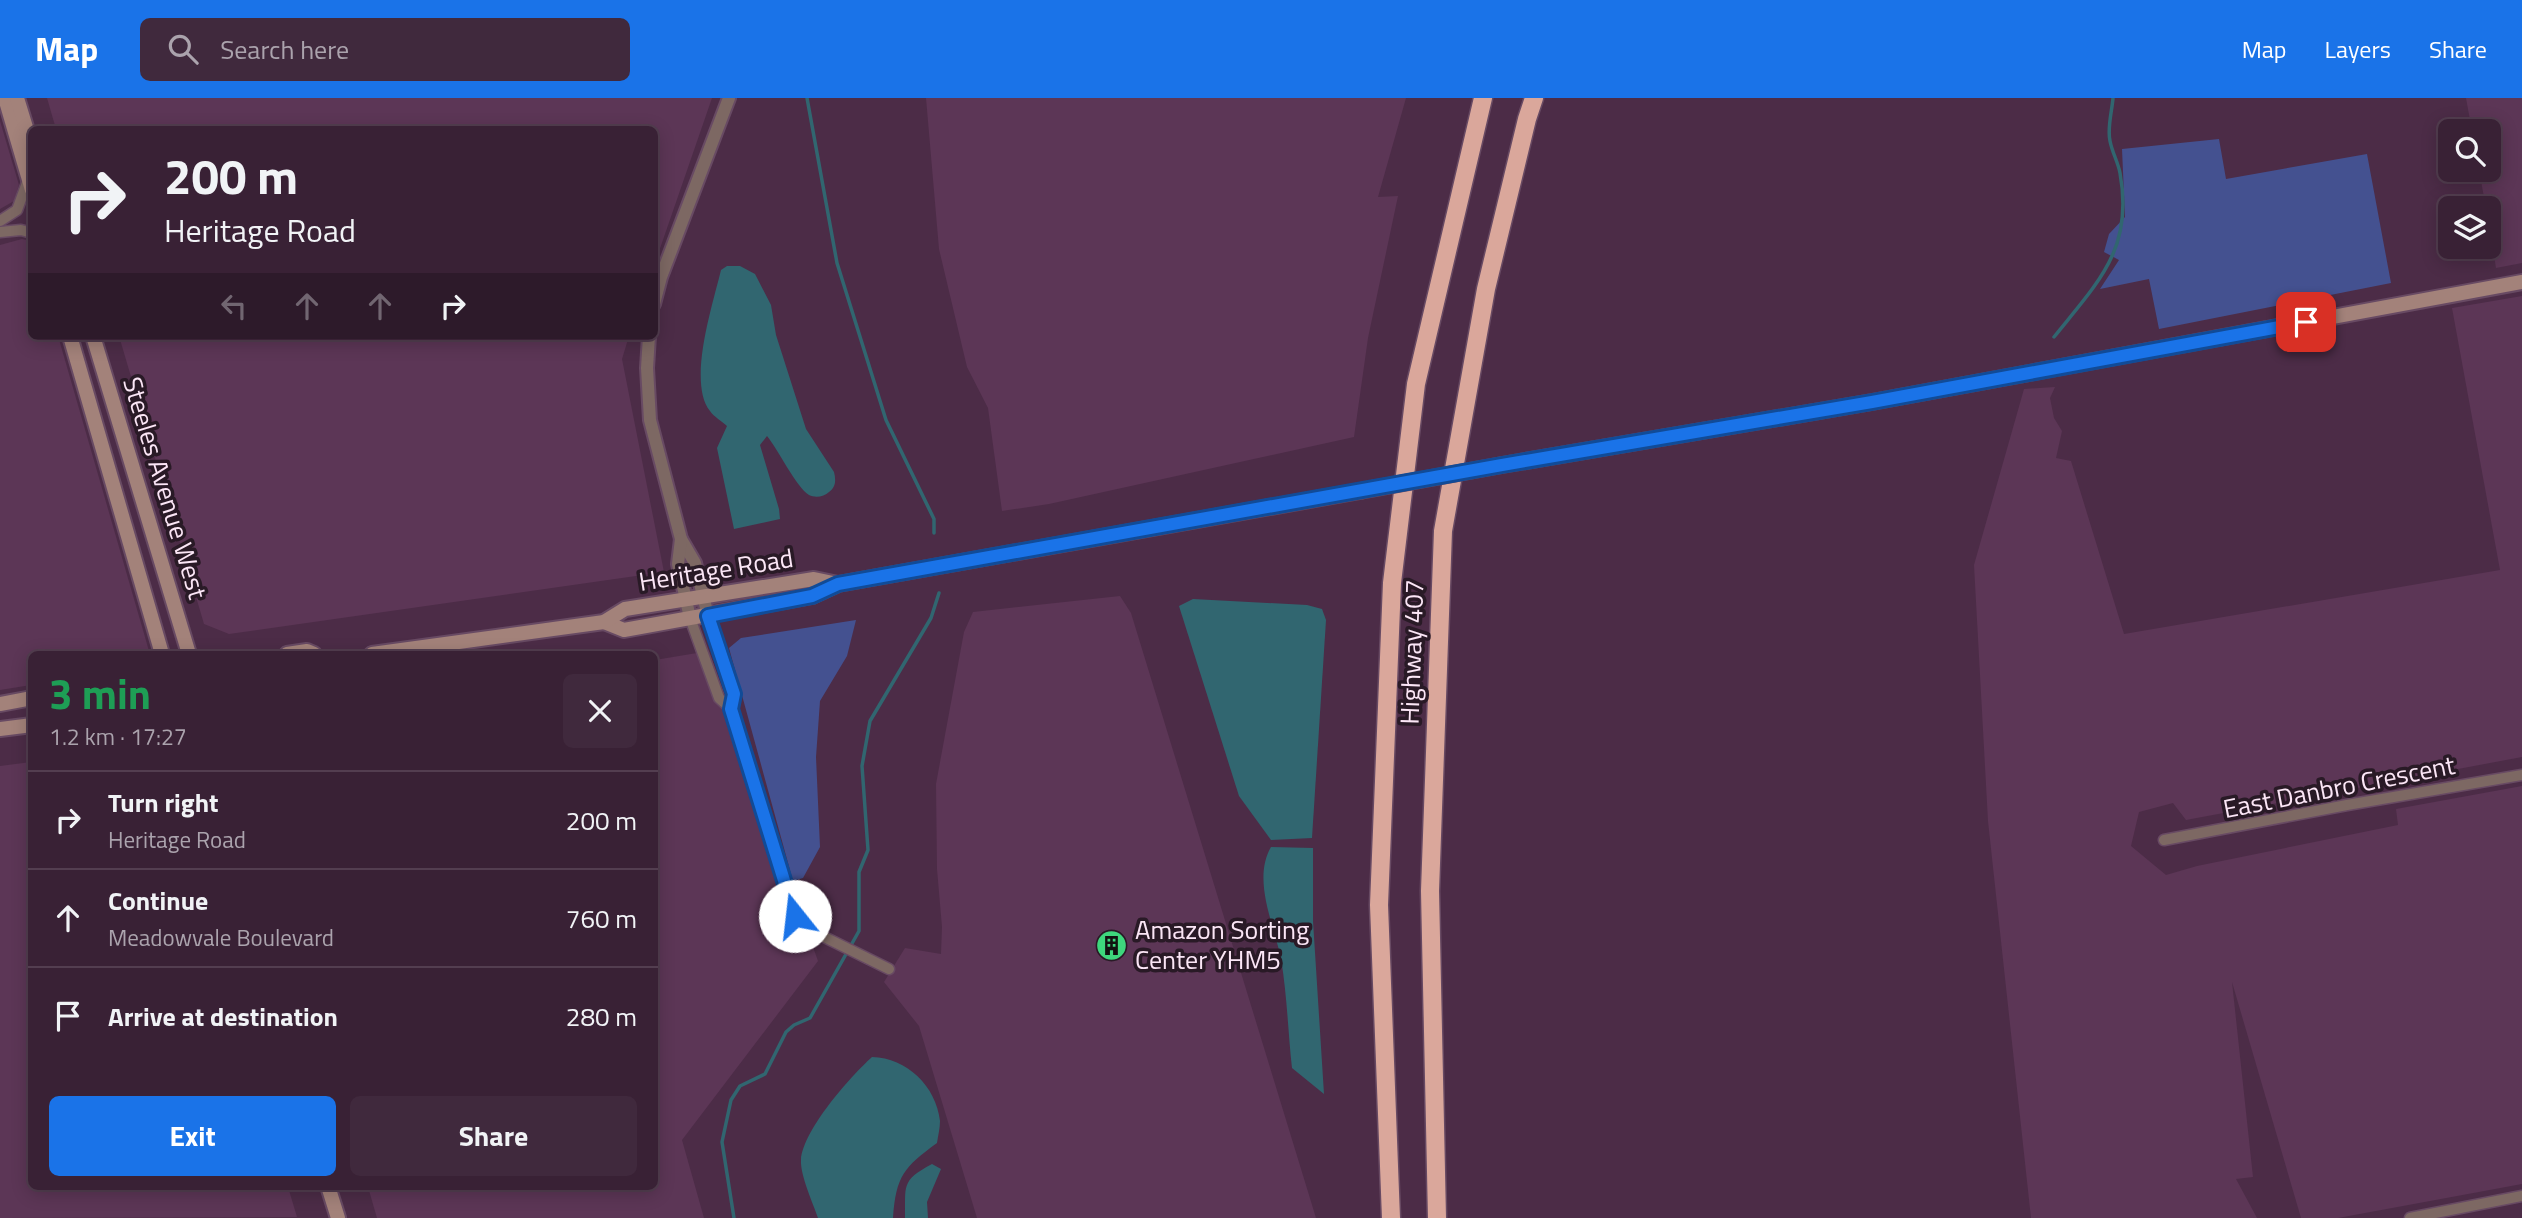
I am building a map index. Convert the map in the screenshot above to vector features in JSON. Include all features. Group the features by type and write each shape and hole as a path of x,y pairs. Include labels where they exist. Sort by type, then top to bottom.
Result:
{"highway":[{"name":"Highway 407","path":"1391,1218 1379,905 1392,583 1416,384 1483,98"},
{"name":"Highway 407","path":"1437,1218 1430,891 1443,531 1486,289 1534,98"}],"main road":[{"path":"5,98 28,178"},
{"path":"17,98 28,134"},
{"name":"Heritage Road","path":"604,622 625,630 708,616 812,596 838,584 1872,402 2522,282"},
{"name":"Steeles Avenue West","path":"71,340 161,651"},
{"name":"Steeles Avenue West","path":"94,340 188,651"},
{"name":"Heritage Road","path":"394,651 604,622 625,609 814,579 838,584"},
{"path":"0,704 28,699"},
{"path":"0,729 28,726"},
{"path":"329,1190 338,1218"}],"street":[{"path":"658,289 729,98"},
{"path":"0,221 16,210 28,189"},
{"path":"0,232 28,232"},
{"path":"649,340 647,368 650,419 681,539 695,563 708,616 734,694 731,709 795,916 804,927 889,969"},
{"path":"681,539 678,564 690,618 719,698 731,709"},
{"name":"East Danbro Crescent","path":"2164,840 2522,775"},
{"path":"2410,1218 2522,1196"}],"shaded area":[{"path":"47,98 712,98 658,254 658,126 55,126"},
{"path":"926,98 1406,98 1378,197 1398,196 1368,338 1354,437 1049,504 1002,511 988,408 967,367 939,249"},
{"path":"2466,98 2522,98 2522,263 2496,268 2495,259 2501,259 2501,196 2484,196 2481,182 2501,182 2501,119 2470,119"},
{"path":"0,121 19,185 14,201 0,209"},
{"path":"2219,139 2226,179 2367,154 2391,283 2159,329 2149,279 2100,289 2119,260 2104,252 2109,234 2125,217 2122,149"},
{"path":"22,239 28,240 28,340 59,340 149,651 28,651 28,685 0,690 0,245"},
{"path":"727,266 740,266 755,274 771,305 776,335 806,429 834,472 835,481 833,488 825,495 809,495 799,485 767,436 760,445 780,519 734,529 717,448 727,426 710,411 701,382 701,363 708,322 721,270"},
{"path":"2522,296 2522,757 2186,820 2173,803 2139,812 2131,846 2166,875 2197,866 2398,825 2396,809 2522,786 2522,1184 2338,1218 2301,1218 2232,982 2253,1177 2236,1179 2257,1218 2031,1218 1988,821 1974,565 2024,389 2055,387 2050,398 2054,418 2062,431 2056,458 2071,461 2124,634 2500,570 2452,308"},
{"path":"120,340 628,340 622,359 664,572 229,634 204,624"},
{"path":"1120,596 1131,613 1316,1218 977,1218 919,1026 884,982 905,948 941,954 936,784 964,632 973,612"},
{"path":"1193,599 1307,605 1322,609 1326,620 1312,838 1271,840 1239,796 1179,606"},
{"path":"856,620 847,656 820,701 816,757 820,847 803,878 793,881 729,648 741,638"},
{"path":"709,651 818,961 682,1140 704,1218 377,1218 369,1190 658,1190 658,660"},
{"path":"28,762 28,1190 289,1190 297,1217 0,1218 0,766"},
{"path":"1271,847 1313,848 1313,921 1324,1094 1292,1068 1281,959 1264,888 1266,860"},
{"path":"872,1057 897,1062 918,1076 926,1086 933,1096 940,1121 937,1143 909,1166 904,1174 896,1192 893,1218 818,1218 803,1173 801,1160 804,1148 829,1105"},
{"path":"932,1164 941,1169 927,1202 928,1218 905,1218 907,1185 914,1175"}],"waterway":[{"path":"807,98 837,263 886,420 934,519 934,533"},
{"path":"2054,337 2098,281 2117,244 2122,223 2123,200 2120,173 2109,136 2113,98"},
{"path":"734,1218 722,1142 731,1100 740,1086 765,1074 786,1032 810,1018 859,931 859,872 868,850 862,766 870,721 931,618 939,593"}],"place":[{"name":"Amazon Sorting Center YHM5","path":"1112,945"}],"route":[{"path":"795,916 731,709 734,694 708,616 812,596 838,584 1872,402 2306,322"}]}
